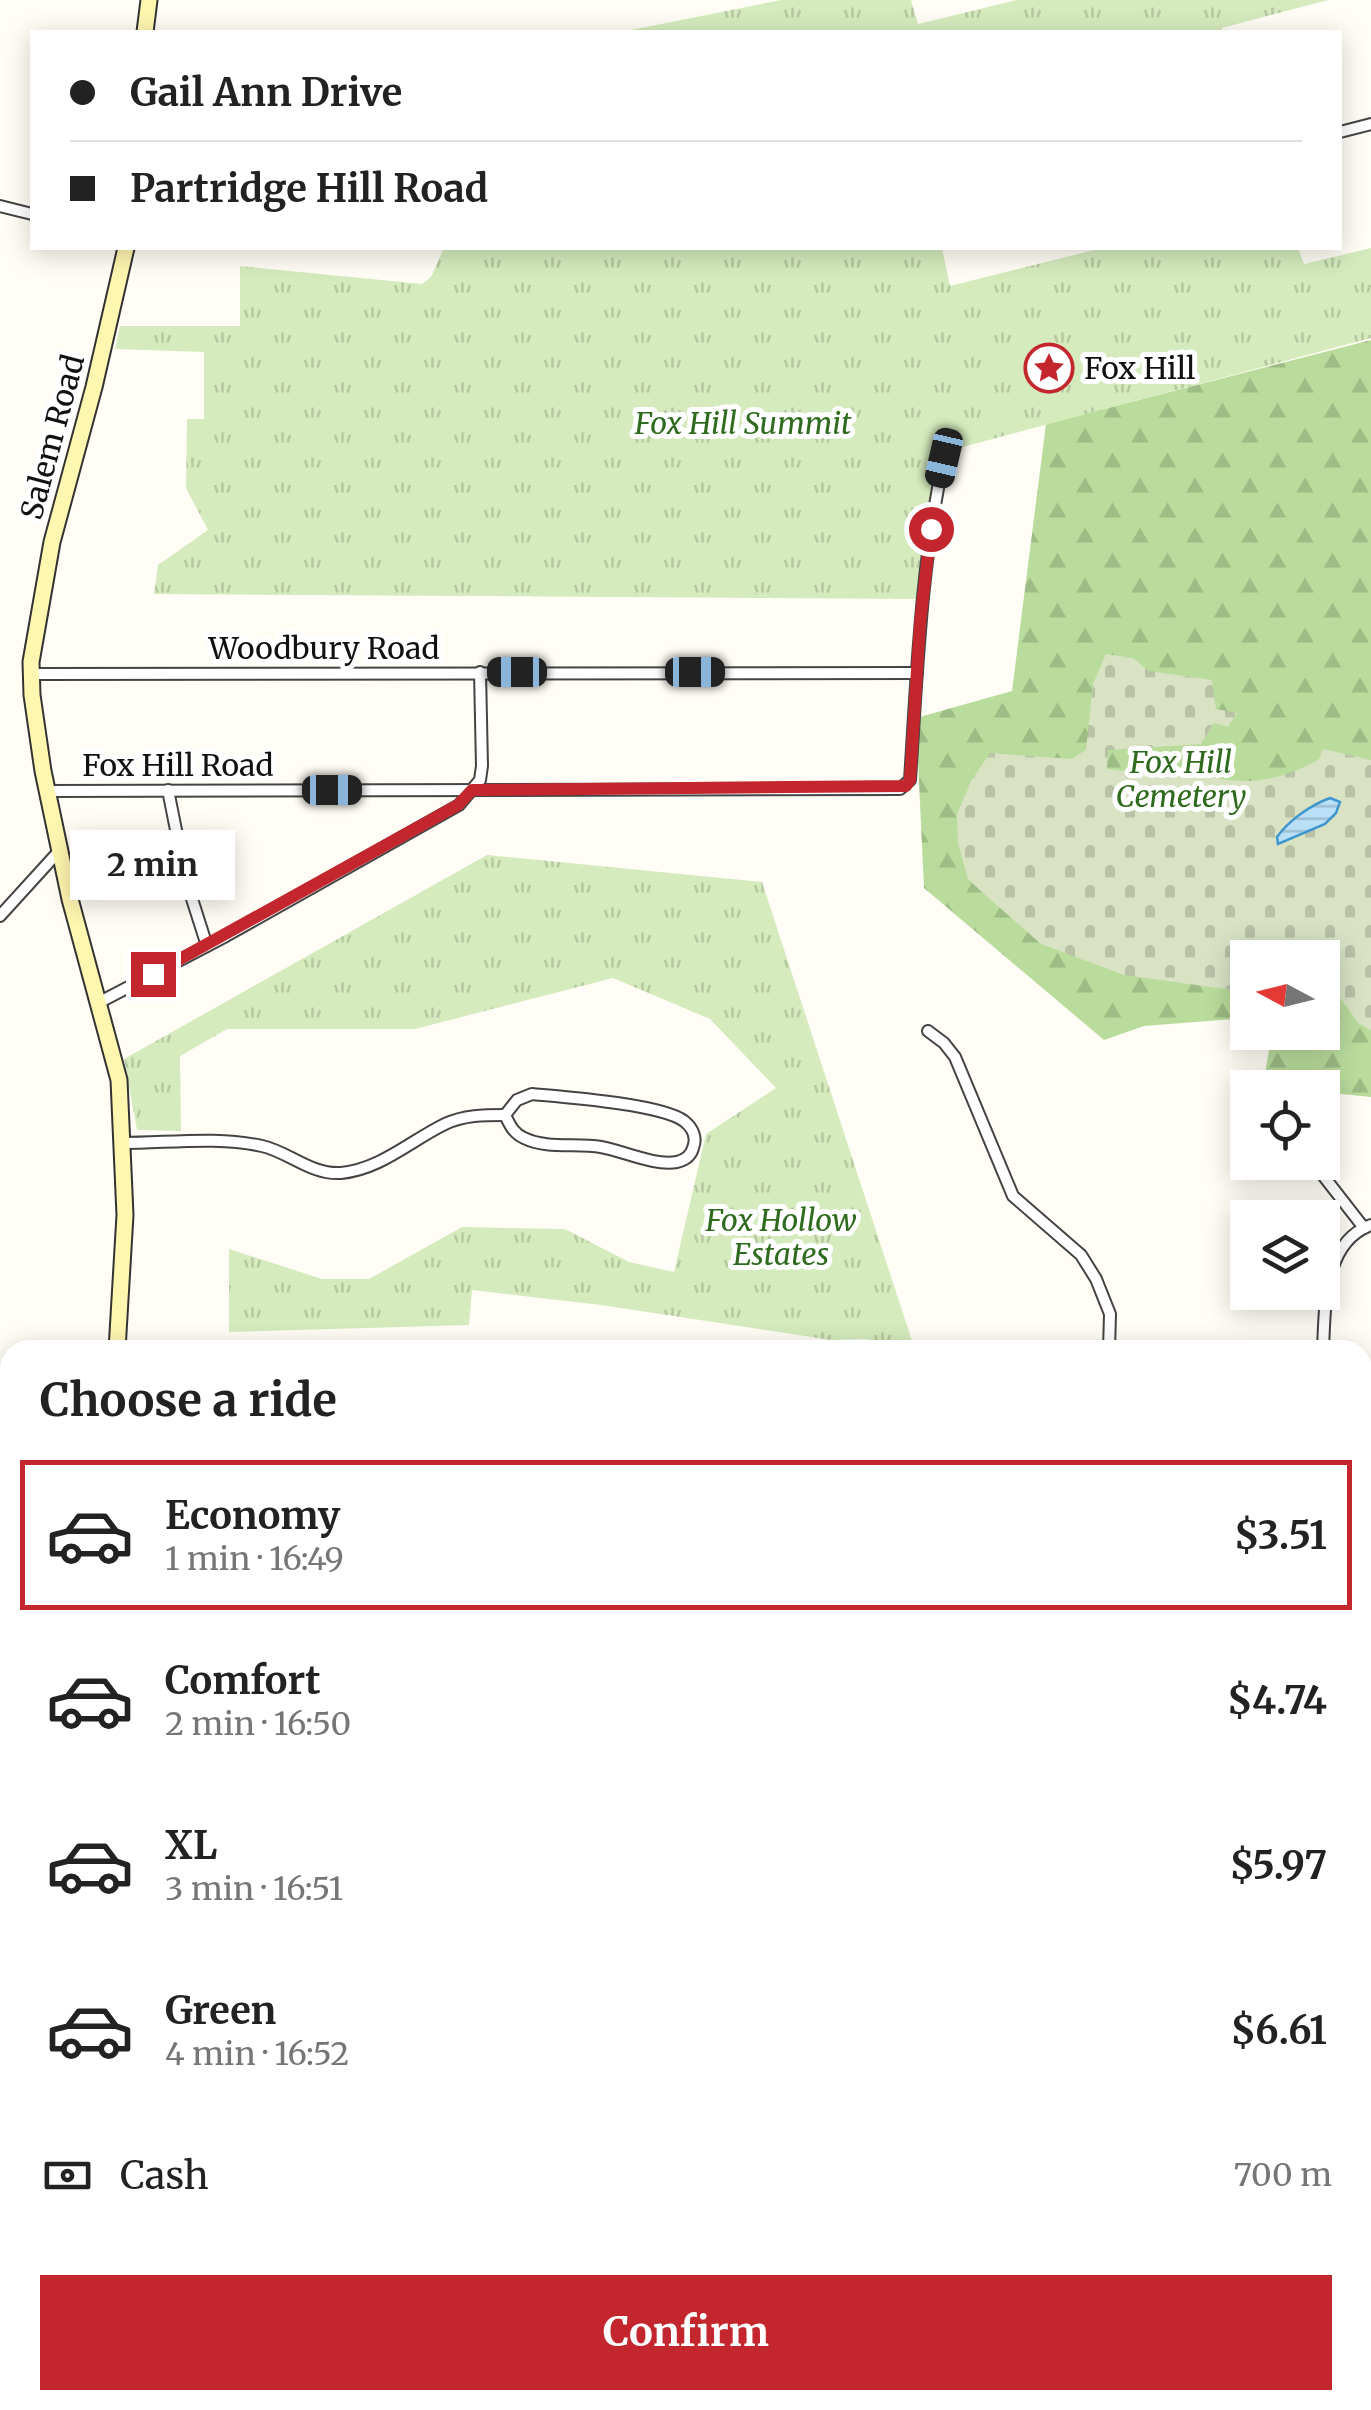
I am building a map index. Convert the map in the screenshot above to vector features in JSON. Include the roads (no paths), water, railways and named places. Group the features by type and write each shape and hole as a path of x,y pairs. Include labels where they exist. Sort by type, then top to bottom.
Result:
{"main road":[{"path":"145,30 149,0"},
{"name":"Salem Road","path":"118,1340 124,1214 119,1080 47,790 32,695 32,646 52,542 98,374 126,250"}],"street":[{"path":"1342,131 1371,124"},
{"path":"0,206 30,214"},
{"path":"917,673 931,529 944,458"},
{"path":"98,1003 458,805 480,780 480,672"},
{"name":"Woodbury Road","path":"32,674 917,673"},
{"name":"Fox Hill Road","path":"47,790 900,789 910,780 917,673"},
{"path":"168,790 186,880 207,946"},
{"path":"0,916 60,850"},
{"path":"928,1031 954,1057 1013,1196 1091,1268 1110,1314 1109,1340"},
{"path":"532,1094 607,1101 682,1119 693,1130 695,1143 691,1154 680,1162 666,1162 600,1147 522,1138 512,1130 505,1115 516,1100 532,1094"},
{"path":"123,1144 266,1146 314,1169 342,1173 384,1160 445,1124 472,1116 505,1115"},
{"path":"1323,1340 1334,1262 1350,1238 1367,1227 1327,1180"}],"water":[{"path":"1330,798 1340,802 1325,824 1278,844 1277,837 1294,819"}],"place":[{"name":"Fox Hill","path":"1049,368"}],"park label":[{"name":"Fox Hill Summit","path":"743,423"},
{"name":"Fox Hill Cemetery","path":"1181,779"},
{"name":"Fox Hollow Estates","path":"781,1237"}]}
